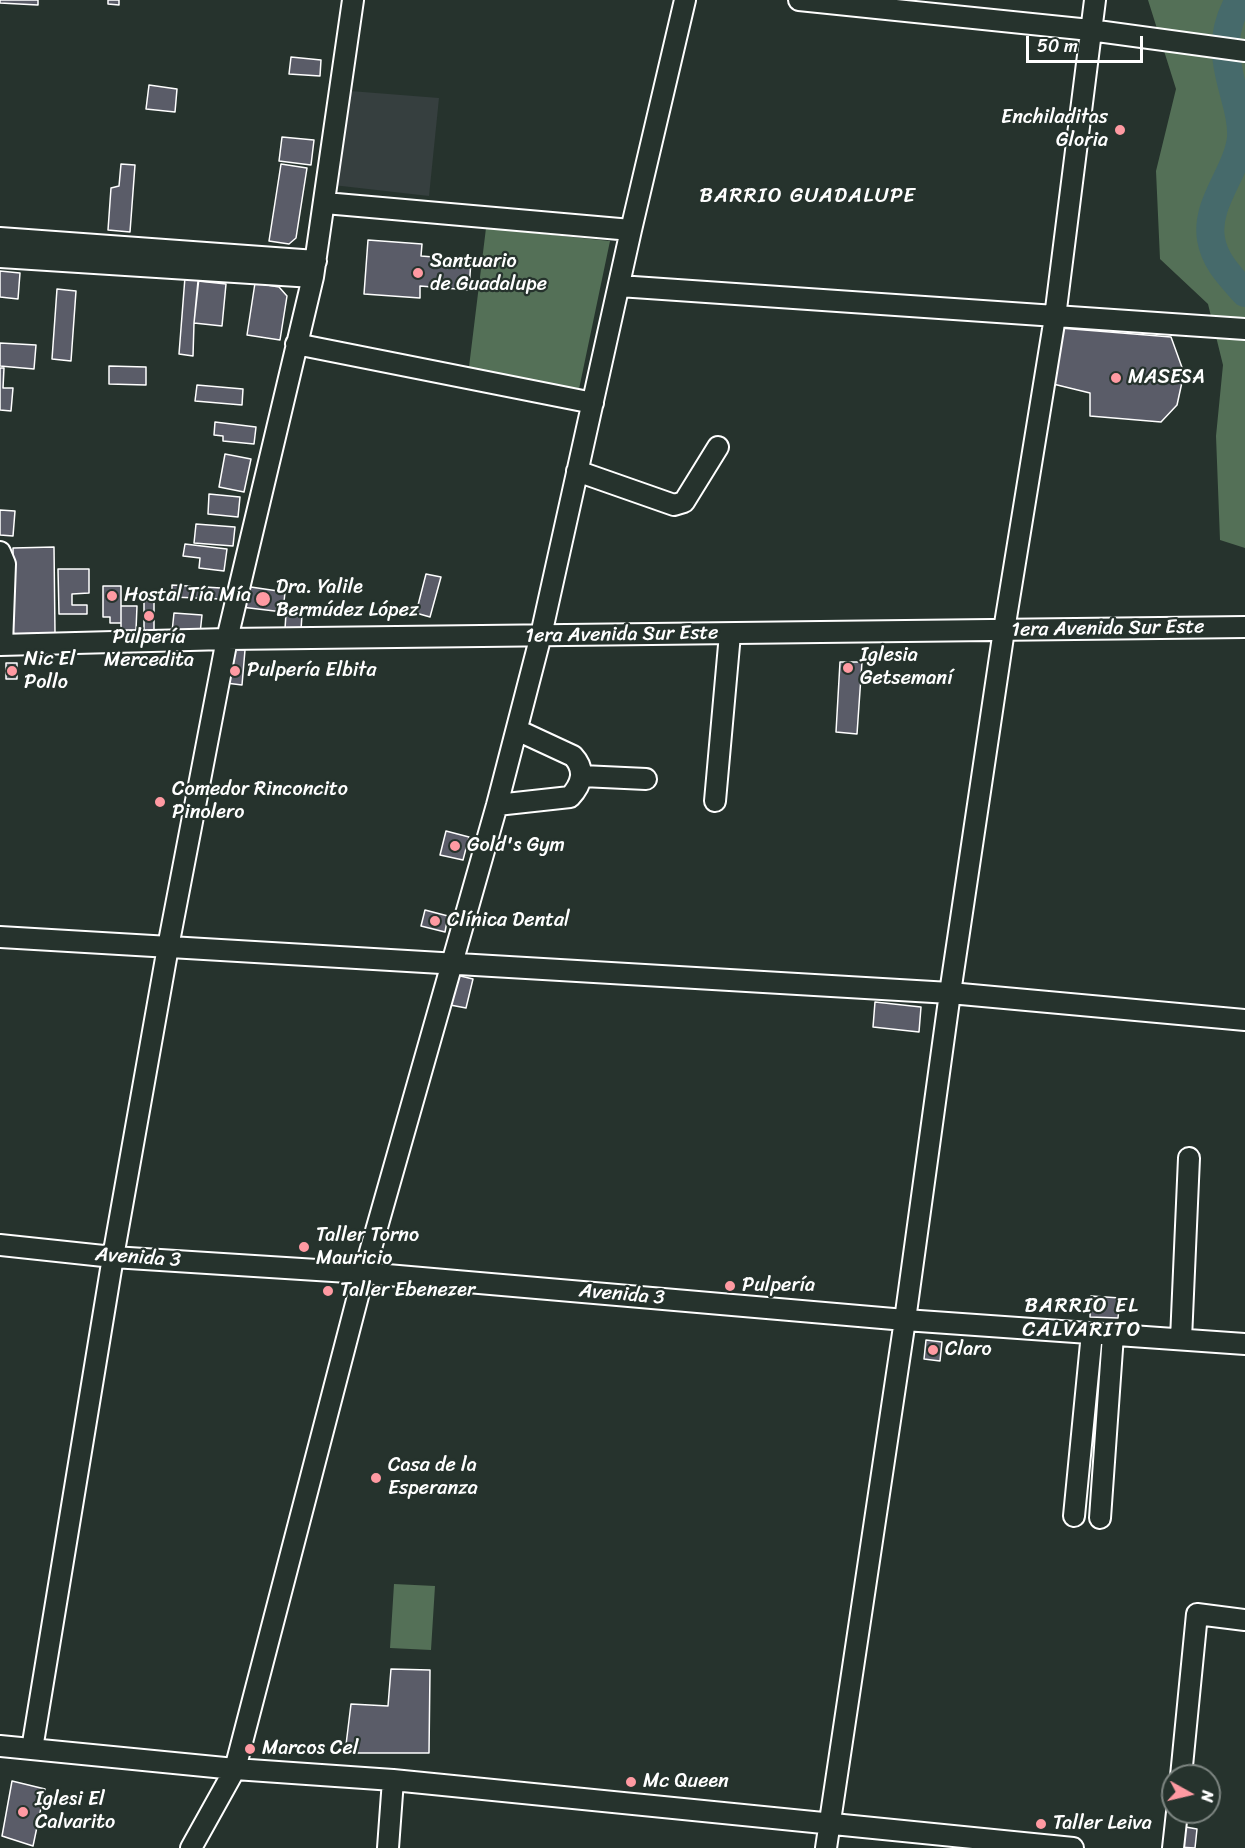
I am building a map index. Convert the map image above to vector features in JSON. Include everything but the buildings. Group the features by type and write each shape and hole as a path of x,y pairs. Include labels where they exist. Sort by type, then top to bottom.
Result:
{"street":[{"path":"32,1749 113,1257 168,947 227,639 315,269 352,0"},
{"path":"192,1848 235,1769 364,1273 497,805 541,636 631,230 685,0"},
{"path":"799,0 1090,30 1245,51"},
{"path":"826,1848 905,1320 950,993 1004,630 1055,317 1095,0"},
{"path":"325,203 631,230"},
{"path":"0,238 315,269"},
{"path":"0,257 315,269"},
{"path":"619,286 1236,328"},
{"path":"296,344 593,403"},
{"path":"577,471 674,505 680,505 718,447"},
{"path":"0,552 5,564 1,645"},
{"name":"1era Avenida Sur Este","path":"1,645 227,639 1245,627"},
{"path":"716,801 730,634"},
{"path":"497,805 570,797 578,788 582,776 580,763 573,756 517,730"},
{"path":"582,776 646,778"},
{"path":"0,937 950,993 1245,1020"},
{"path":"1181,1339 1189,1158"},
{"name":"Avenida 3","path":"0,1245 113,1257 364,1273 905,1320 1245,1344"},
{"path":"1074,1516 1092,1333"},
{"path":"1100,1518 1113,1335"},
{"path":"1182,1764 1197,1614 1245,1620"},
{"path":"0,1746 235,1769 393,1780 1073,1848"},
{"path":"388,1848 393,1780"},
{"path":"1173,1848 1176,1824"}],"shaded area":[{"path":"350,91 439,98 429,196 333,185"}],"green space":[{"path":"1148,0 1245,0 1245,548 1220,540 1216,436 1223,365 1208,304 1160,259 1156,171 1176,89"},
{"path":"486,228 610,241 579,389 469,367"},
{"path":"394,1584 435,1586 431,1650 390,1648"}],"waterway":[{"path":"1239,0 1229,25 1226,48 1240,118 1241,138 1234,163 1217,200 1210,226 1216,255 1245,293"}],"place":[{"name":"Enchiladitas Gloria","path":"1120,130"},
{"name":"Santuario de Guadalupe","path":"418,273"},
{"name":"MASESA","path":"1116,378"},
{"name":"Hostal Tía Mía","path":"112,596"},
{"name":"Dra. Yalile Bermúdez López","path":"263,599"},
{"name":"Pulpería Mercedita","path":"149,616"},
{"name":"Iglesia Getsemaní","path":"848,668"},
{"name":"Nic El Pollo","path":"12,671"},
{"name":"Pulpería Elbita","path":"235,671"},
{"name":"Comedor Rinconcito Pinolero","path":"160,802"},
{"name":"Gold's Gym","path":"455,846"},
{"name":"Clínica Dental","path":"435,921"},
{"name":"Taller Torno Mauricio","path":"304,1247"},
{"name":"Pulpería","path":"730,1286"},
{"name":"Taller Ebenezer","path":"328,1291"},
{"name":"Claro","path":"933,1350"},
{"name":"Casa de la Esperanza","path":"376,1478"},
{"name":"Marcos Cel","path":"250,1749"},
{"name":"Mc Queen","path":"631,1782"},
{"name":"Iglesi El Calvarito","path":"23,1812"},
{"name":"Taller Leiva","path":"1041,1824"}],"district":[{"name":"BARRIO GUADALUPE","path":"808,197"},
{"name":"BARRIO EL CALVARITO","path":"1082,1319"}]}
